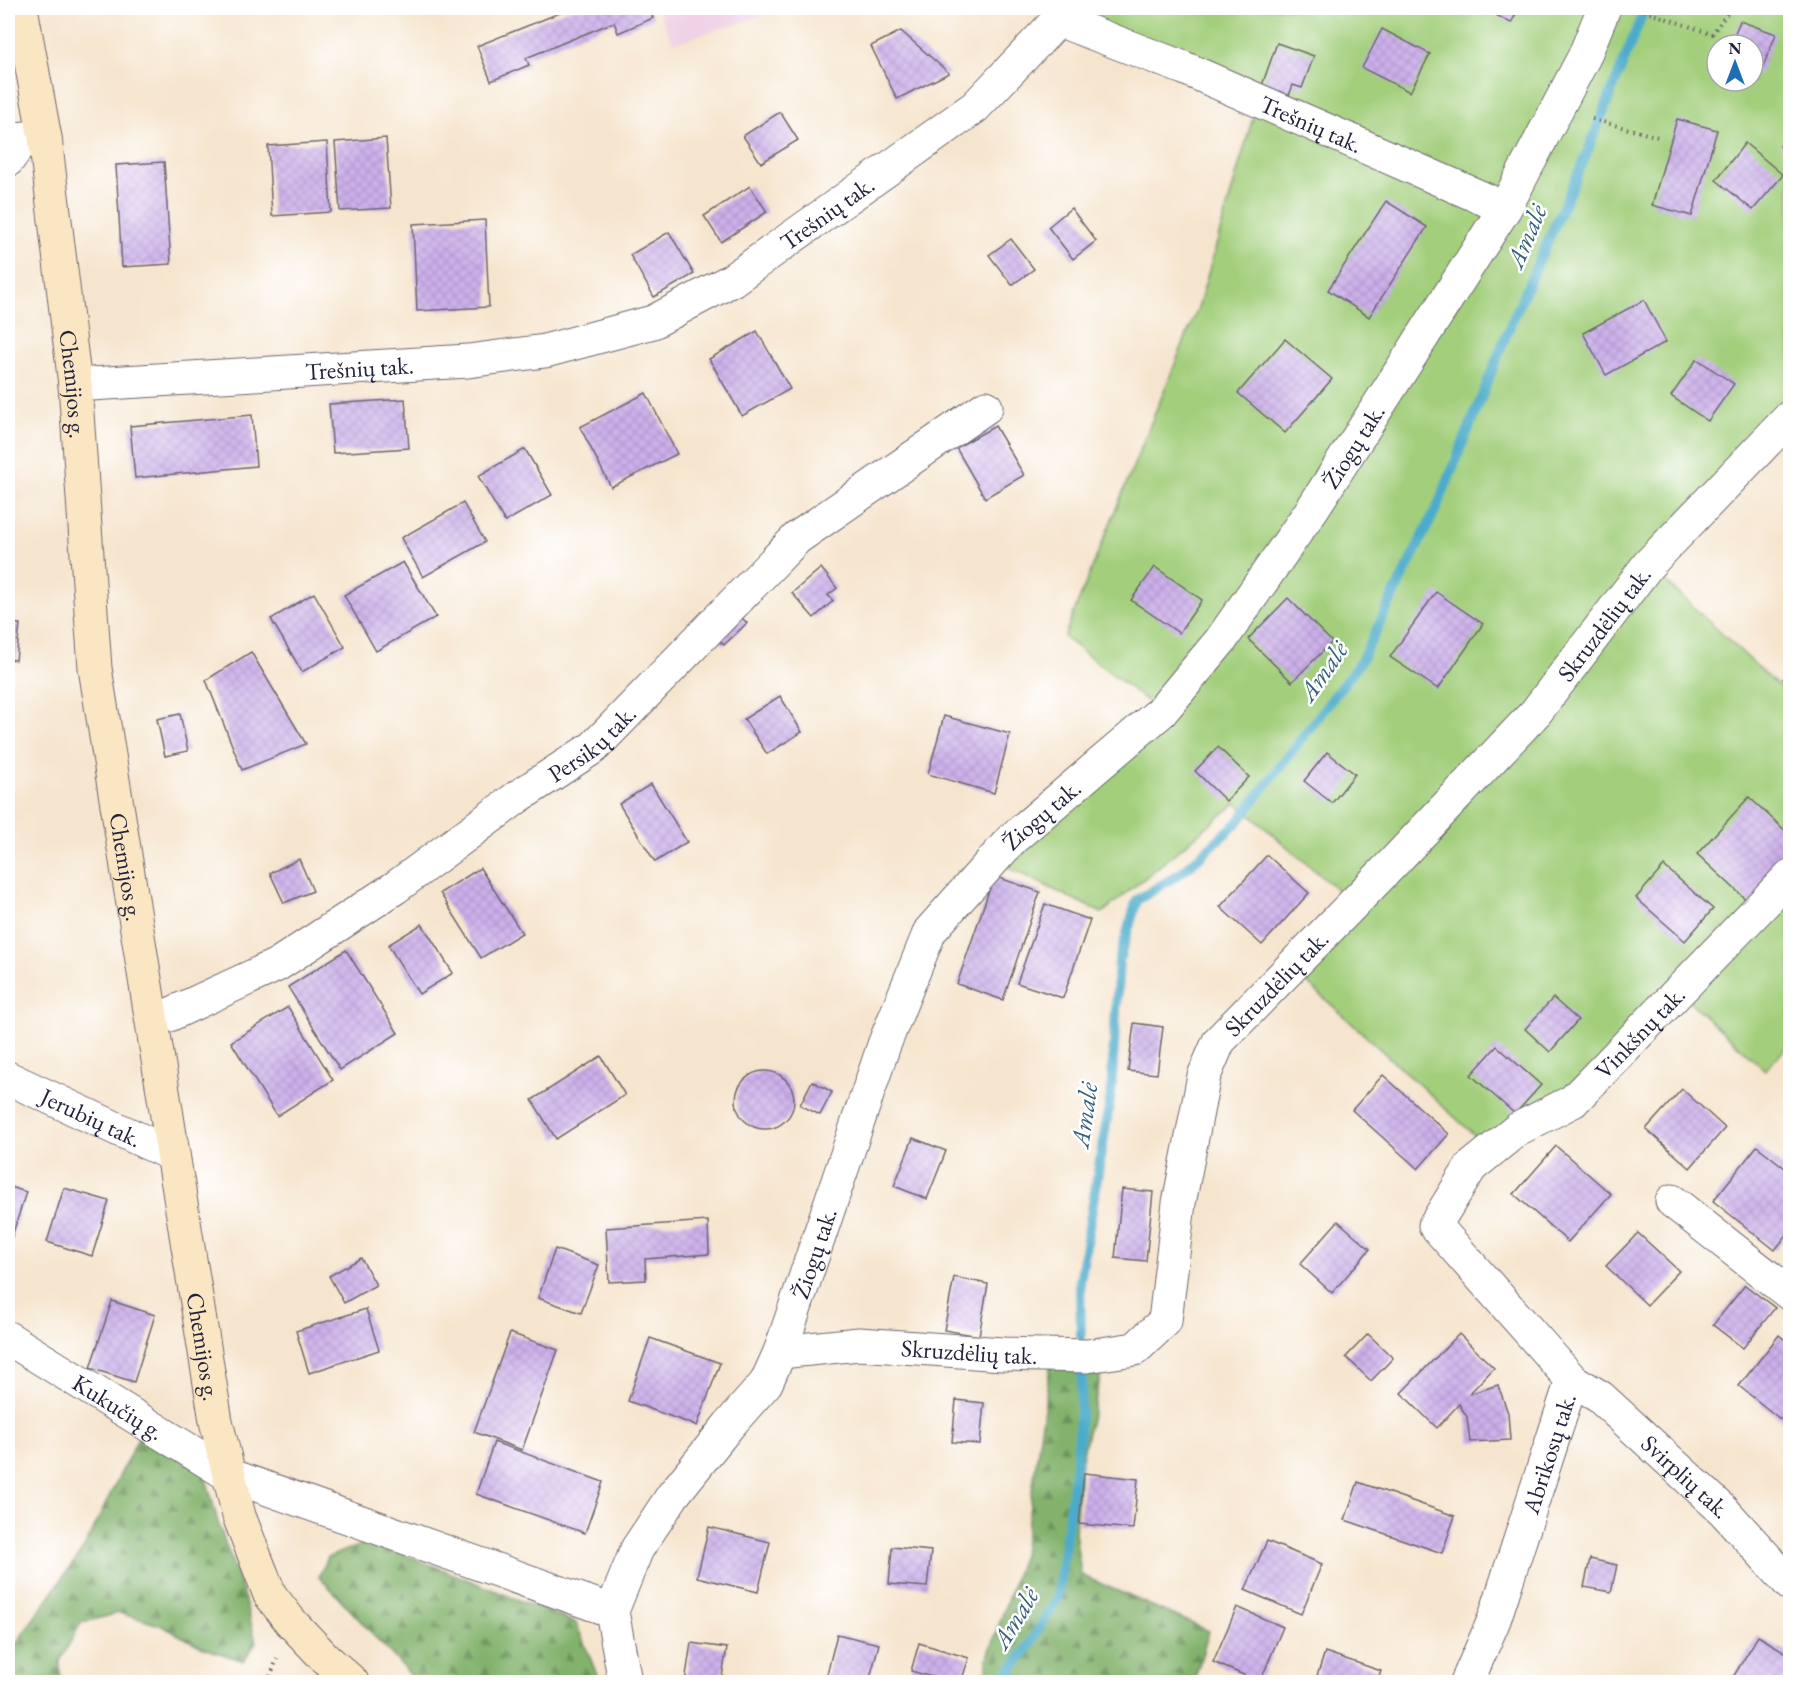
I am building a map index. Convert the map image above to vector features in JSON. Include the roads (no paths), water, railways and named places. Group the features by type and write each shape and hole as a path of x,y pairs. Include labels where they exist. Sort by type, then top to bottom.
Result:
{"main road":[{"name":"Chemijos g.","path":"21,8 45,138 75,385 95,668 216,1421 239,1515 270,1595 312,1645 352,1683"}],"street":[{"name":"Žiogų tak.","path":"612,1611 637,1549 673,1495 766,1383 780,1352 884,1045 930,931 1012,839 1161,712 1221,640 1313,508 1505,208 1584,57 1604,8"},
{"name":"Trešnių tak.","path":"75,385 468,361 545,351 653,322 732,280 975,107 1058,20 1184,68 1505,208"},
{"path":"8,160 24,138 45,138"},
{"name":"Persikų tak.","path":"152,1020 169,1015 277,965 396,887 519,796 594,747 797,538 986,407"},
{"name":"Skruzdėlių tak.","path":"780,1352 859,1344 1003,1354 1087,1356 1135,1349 1165,1322 1179,1203 1204,1076 1219,1041 1536,712 1648,565 1791,417"},
{"name":"Vinkšnų tak.","path":"1471,1167 1518,1129 1573,1101 1791,876"},
{"name":"Jerubių tak.","path":"16,1082 173,1155"},
{"name":"Abrikosų tak.","path":"1467,1683 1494,1620 1572,1380 1435,1225 1471,1167"},
{"path":"1672,1201 1791,1294"},
{"name":"Kukučių g.","path":"8,1338 229,1475 612,1611"},
{"name":"Svirplių tak.","path":"1572,1380 1600,1397 1714,1502 1791,1584"},
{"path":"612,1611 625,1683"}],"waterway":[{"name":"Amalė","path":"1081,1336 1080,1281 1111,1094 1119,960 1137,900 1181,873 1237,823 1361,661 1438,505 1512,321 1587,153 1645,8"},
{"name":"Amalė","path":"1002,1682 1024,1653 1057,1599 1078,1450 1083,1361"}]}
